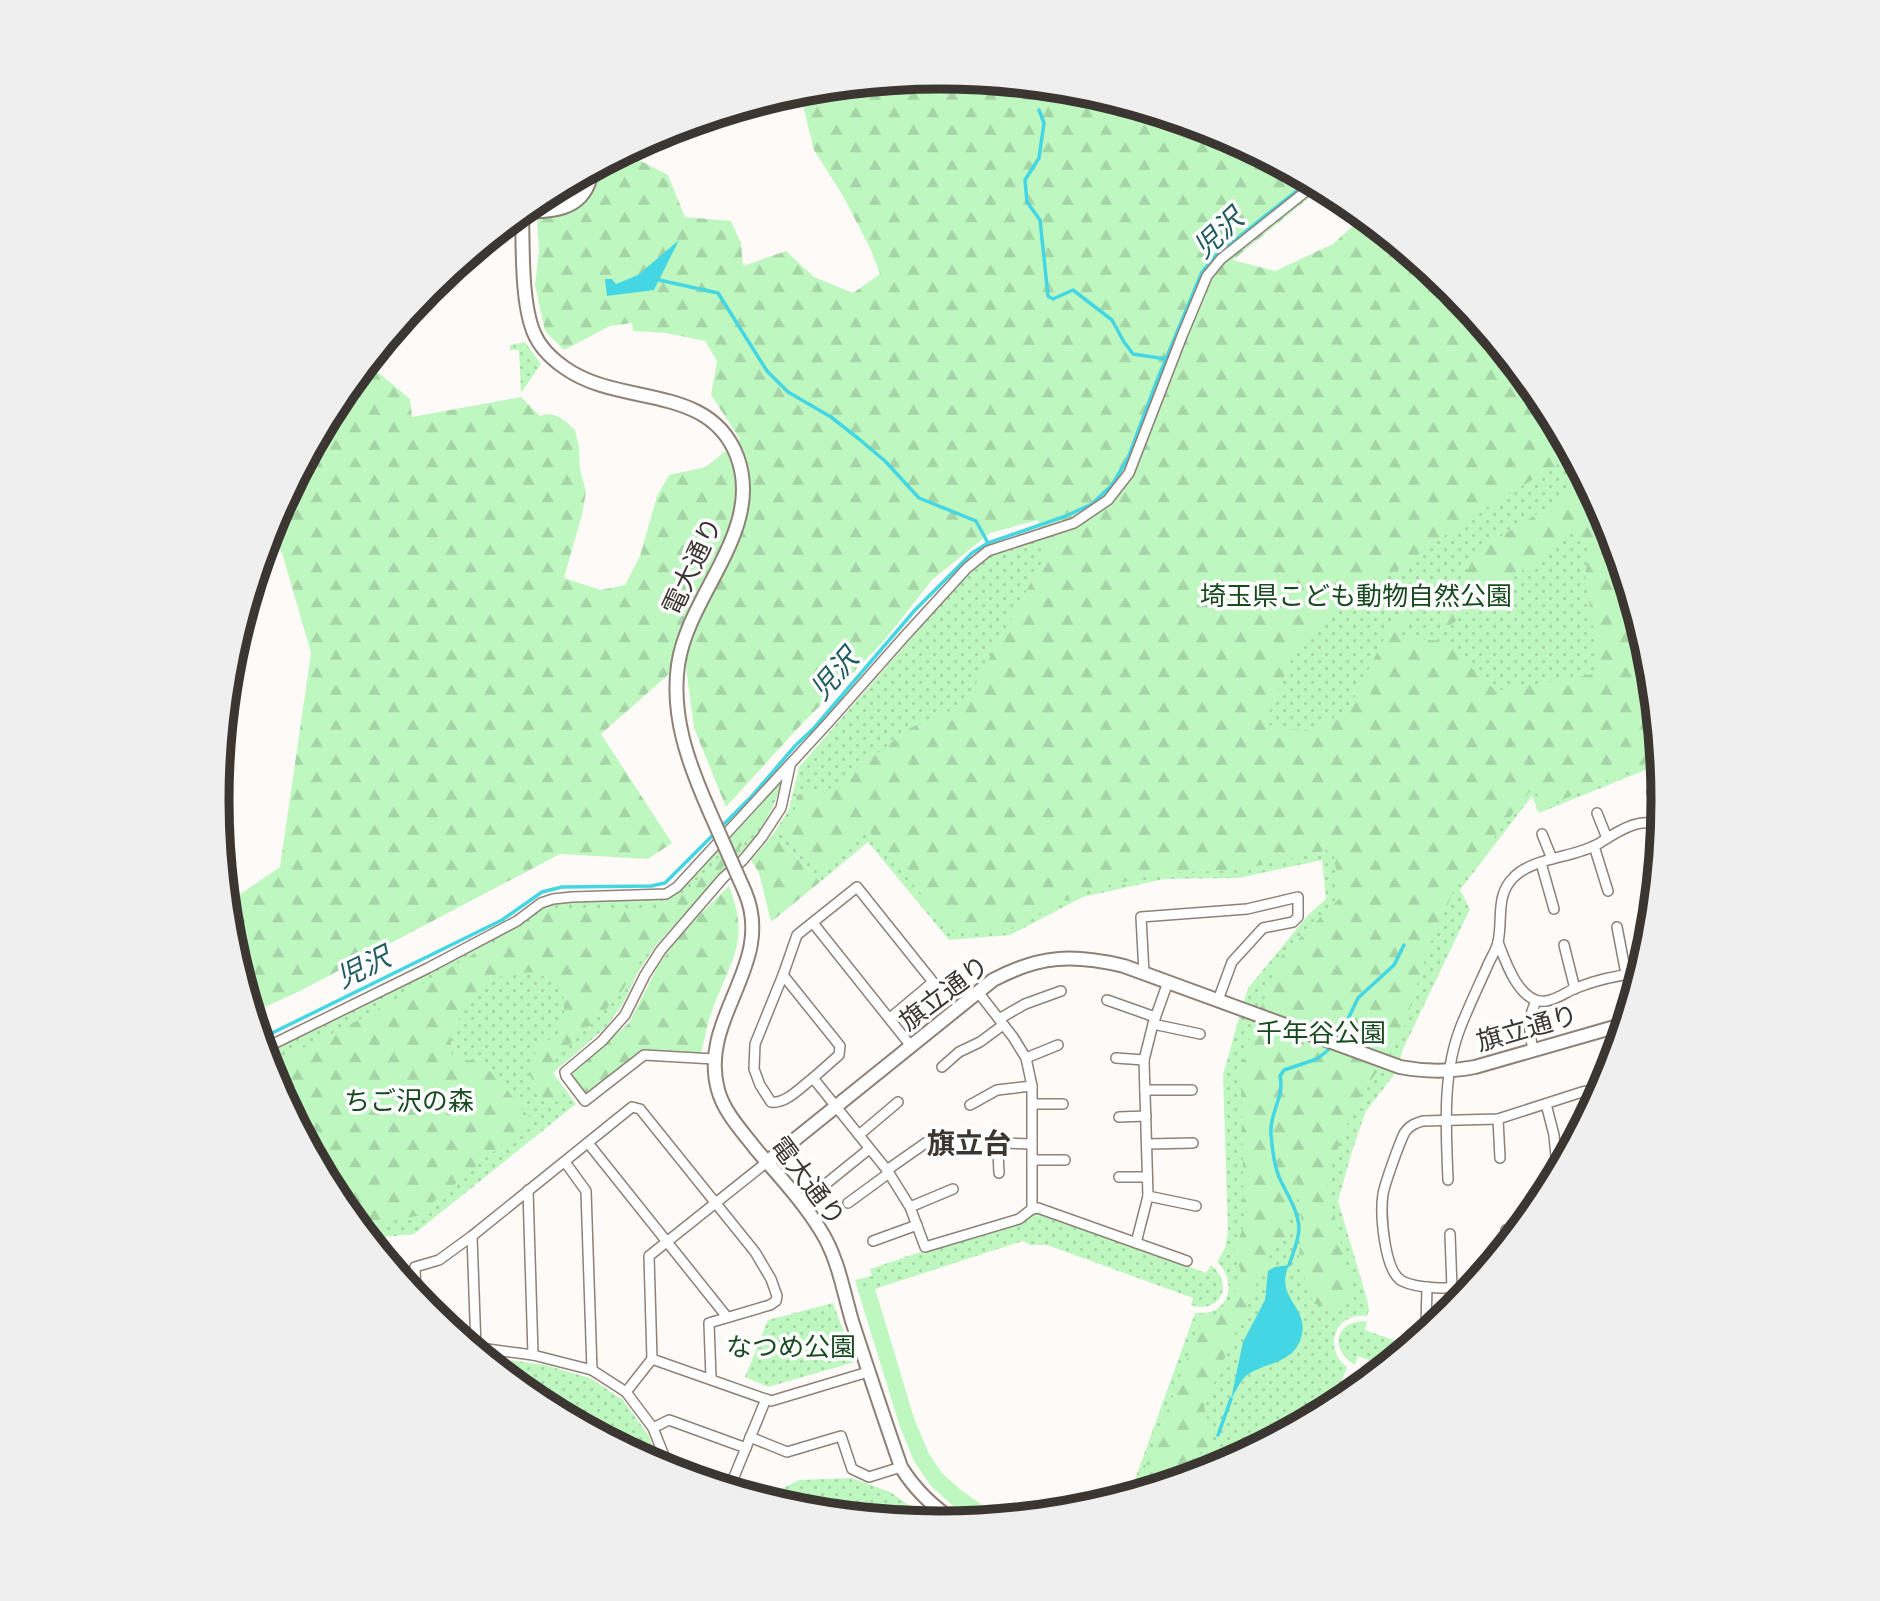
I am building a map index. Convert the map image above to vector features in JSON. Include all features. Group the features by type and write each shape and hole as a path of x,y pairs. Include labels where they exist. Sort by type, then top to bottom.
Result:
{"street":[{"path":"542,211 572,205 586,192 589,183"},
{"path":"272,1045 428,968 553,899 666,894 677,887 967,568 988,551 1074,523 1108,500 1129,473 1207,276 1221,259 1306,191"},
{"name":"電大通り","path":"522,225 525,298 533,333 545,352 580,379 620,391 672,401 702,414 727,438 741,469 744,491 739,522 684,639 677,674 677,712 683,743 692,771 751,905 753,921 753,940 746,967 723,1022 714,1059 714,1076 724,1107 821,1231 834,1258 868,1372 901,1467 929,1502 942,1512"},
{"path":"714,1059 644,1055 586,1101 565,1072 602,1041 625,1015 660,950 762,837 781,808 790,764"},
{"path":"1597,813 1606,838"},
{"path":"1448,1180 1446,1121 1450,1072 1460,1028 1498,942 1500,903 1507,884 1526,867 1594,846 1634,824 1650,826"},
{"path":"1542,834 1552,859"},
{"path":"1594,846 1608,891"},
{"path":"1541,863 1554,909"},
{"path":"783,975 839,1046 839,1055 783,1100 771,1102 760,1086 754,1069 755,1044 797,935 857,887 933,982 890,1018"},
{"path":"1144,973 1141,916 1247,909 1298,897 1298,917 1293,922 1263,928 1232,962 1218,1000"},
{"path":"813,923 911,1046"},
{"path":"1617,927 1626,974"},
{"path":"1498,942 1508,969 1522,990 1536,1001 1545,1002 1562,997 1575,989 1630,974"},
{"path":"1564,945 1575,989"},
{"name":"旗立通り","path":"767,1162 993,980 1024,965 1046,960 1095,959 1124,966 1400,1067 1450,1072 1615,1027"},
{"path":"1136,1243 1148,1196 1144,1060 1154,1020 1168,982"},
{"path":"942,1067 959,1052 980,1042 1025,1004 1061,991"},
{"path":"978,992 1020,1046 1026,1058 1033,1104 1032,1209"},
{"path":"1107,1000 1154,1020 1200,1034"},
{"path":"1534,1050 1529,1028 1530,1013 1536,1001"},
{"path":"1026,1058 1058,1045"},
{"path":"1116,1058 1144,1060"},
{"path":"813,1078 888,1172 910,1207 925,1247 1019,1219 1032,1209 1038,1208 1187,1261"},
{"path":"970,1105 997,1090 1032,1086"},
{"path":"1145,1090 1192,1090"},
{"path":"1457,1288 1427,1287 1401,1280 1393,1270 1381,1213 1384,1191 1405,1132 1413,1124 1423,1121 1498,1119 1588,1094"},
{"path":"859,1135 898,1102"},
{"path":"1033,1104 1063,1104"},
{"path":"1546,1104 1556,1156"},
{"path":"415,1280 415,1267 439,1260 632,1107 640,1109 755,1252 771,1279 777,1296 776,1301 770,1305 709,1323 711,1378"},
{"path":"1119,1117 1146,1116"},
{"path":"1498,1119 1500,1158"},
{"path":"848,1203 927,1142"},
{"path":"588,1143 727,1317"},
{"path":"999,1173 998,1152 1005,1143 1032,1144"},
{"path":"1148,1144 1193,1143"},
{"path":"801,1204 869,1149"},
{"path":"1032,1160 1065,1160"},
{"path":"565,1162 586,1191 592,1370"},
{"path":"626,1392 652,1359 649,1256 767,1162"},
{"path":"1119,1177 1147,1177"},
{"path":"910,1207 953,1189"},
{"path":"528,1191 533,1355"},
{"path":"1148,1196 1196,1206"},
{"path":"873,1241 917,1224"},
{"path":"1450,1234 1452,1288"},
{"path":"472,1236 474,1337"},
{"path":"1426,1319 1427,1287"},
{"path":"489,1350 533,1355 592,1370 626,1392 653,1428 664,1456"},
{"path":"652,1359 771,1401 868,1372"},
{"path":"732,1481 766,1399"},
{"path":"653,1428 669,1420 746,1448"},
{"path":"750,1437 787,1451 841,1436 852,1469 869,1476 901,1467"}],"green space":[{"name":"千年谷公園","path":"940,89 1033,95 1124,113 1169,127 1255,163 1312,195 1233,260 1275,271 1333,244 1356,224 1409,266 1443,298 1504,368 1531,405 1564,461 1471,517 1299,642 1264,724 1311,732 1349,708 1389,629 1429,566 1400,638 1443,641 1496,691 1600,673 1585,575 1590,550 1572,533 1436,636 1477,551 1579,488 1614,572 1627,616 1638,662 1650,762 1543,808 1534,786 1454,890 1429,947 1401,1037 1356,1102 1326,1179 1354,1300 1337,1309 1315,1304 1308,1290 1299,1258 1302,1224 1296,1179 1288,1236 1274,1248 1260,1275 1204,1407 1211,1447 1195,1455 1182,1469 1169,1474 1159,1468 1143,1473 1203,1318 1226,1311 1242,1275 1234,1251 1244,1225 1241,1074 1249,1039 1279,959 1340,898 1333,849 1238,870 1163,873 1083,891 1009,929 953,932 869,831 818,873 780,832 795,810 797,795 832,788 910,728 964,705 1042,562 1038,520 990,533 932,580 883,642 798,728 726,807 694,728 685,660 601,734 672,843 648,859 560,854 300,991 260,1009 253,985 236,897 280,867 311,653 282,553 276,546 302,486 349,405 375,370 410,399 412,417 521,397 540,416 550,414 563,420 575,430 586,492 564,578 601,590 625,585 640,556 657,496 669,475 706,467 740,439 711,395 717,361 705,341 666,333 633,331 632,323 610,326 564,350 545,331 535,285 539,251 535,216 584,185 635,158 668,175 685,217 731,221 741,243 743,266 786,251 814,277 853,293 880,274 870,248 843,196 814,150 802,103 893,91"},
{"name":"埼玉県こども動物自然公園","path":"1441,296 1475,332 1531,405 1578,486 1614,572 1627,616 1638,662 1650,754 1650,768 1539,813 1532,796 1460,890 1470,909 1403,1049 1397,1071 1366,1111 1338,1201 1369,1310 1367,1316 1356,1316 1347,1320 1340,1325 1336,1333 1335,1350 1347,1367 1339,1389 1255,1438 1212,1458 1133,1485 1195,1313 1216,1310 1228,1292 1225,1272 1217,1262 1225,1248 1228,1232 1223,1075 1248,988 1309,914 1326,899 1322,860 1239,878 1164,879 1083,897 1010,935 949,940 868,842 820,882 774,833 789,809 799,767 976,564 990,554 1048,537"},
{"path":"525,342 541,364 521,393 519,350 510,350 510,345"},
{"name":"ちご沢の森","path":"779,782 782,784 772,809 756,836 656,945 637,974 623,1004 605,1028 553,1073 576,1104 414,1234 380,1237 324,1156 302,1115 273,1048 456,960 551,903 664,899 689,883"},
{"name":"ちご沢の森","path":"773,796 770,807 752,834 653,941 618,997 554,1061 551,1078 564,1097 557,1102 542,1097 529,1074 537,1047 557,1035 565,1018 563,995 549,979 534,972 506,974 481,988 450,1032 452,1058 480,1062 533,1119 416,1216 370,1225 324,1156 302,1115 278,1060 361,1019 545,913 570,910 655,910 687,890"},
{"path":"774,833 820,882 771,922 759,873 751,860"},
{"path":"729,886 738,922 736,950 710,1016 701,1053 643,1050 589,1092 583,1092 572,1078 573,1072 629,1023 658,966 682,932"},
{"path":"1036,1213 1048,1214 1206,1273 1211,1265 1222,1281 1221,1296 1210,1306 1191,1305 1193,1298 1047,1245 1030,1245 1023,1241 859,1294 855,1280 872,1276 870,1269"},
{"path":"875,1288 914,1418 929,1454 942,1473 989,1510 962,1511 930,1485 914,1461 900,1427 859,1294"},
{"name":"なつめ公園","path":"833,1303 855,1362 768,1387 745,1377 768,1320"},
{"path":"1365,1321 1365,1330 1400,1342 1376,1362 1358,1356 1355,1365 1341,1352 1339,1337 1347,1326"},
{"path":"499,1358 545,1365 590,1378 623,1400 649,1436 655,1452 545,1392"},
{"path":"852,1478 890,1492 917,1511 847,1506 775,1492 799,1480"}],"water":[{"path":"679,240 654,290 607,296 605,279 612,279 616,284 638,275"},
{"path":"1289,1265 1285,1277 1286,1287 1302,1320 1300,1341 1291,1354 1247,1375 1231,1399 1243,1342 1265,1300 1268,1271"}],"waterway":[{"path":"1039,110 1044,123 1039,158 1025,180 1027,202 1040,220 1048,296 1053,299 1073,290 1112,320 1133,354 1166,359"},
{"name":"児沢","path":"268,1035 502,920 542,892 562,887 651,886 665,883 752,796 915,610 972,553 988,543 1066,516 1092,504 1112,485 1128,458 1202,272 1215,256 1301,188"},
{"path":"659,280 718,293 767,371 788,392 831,417 859,439 885,461 919,498 976,521 988,543"},
{"path":"1289,1265 1299,1228 1294,1208 1277,1172 1273,1150 1271,1126 1280,1091 1280,1076 1284,1070 1317,1059 1327,1051 1358,998 1394,965 1404,945"},
{"path":"1218,1435 1231,1399"}],"district":[{"name":"旗立台","path":"969,1143"}]}
